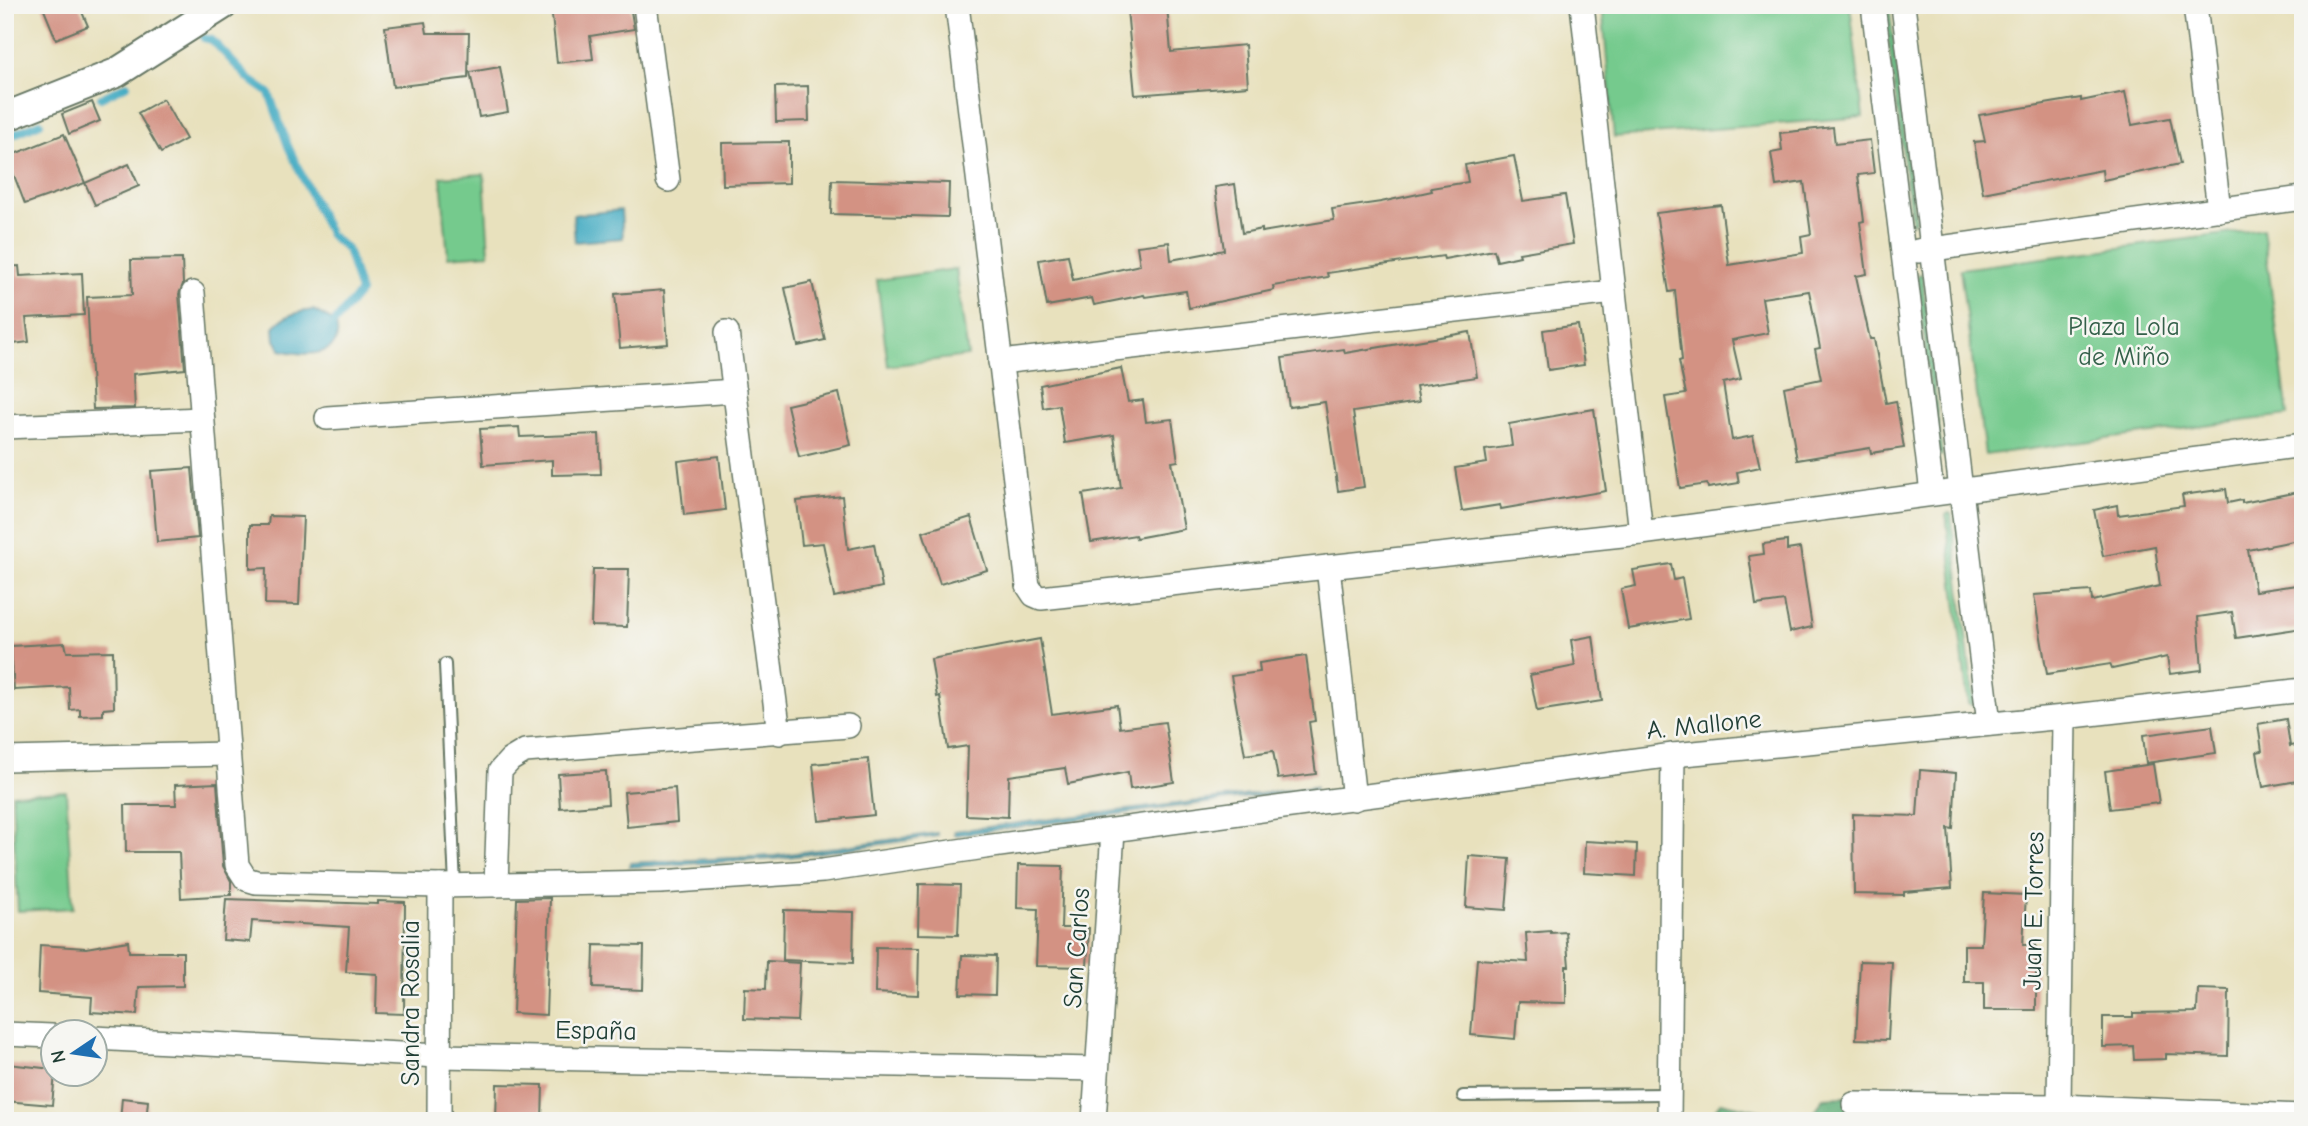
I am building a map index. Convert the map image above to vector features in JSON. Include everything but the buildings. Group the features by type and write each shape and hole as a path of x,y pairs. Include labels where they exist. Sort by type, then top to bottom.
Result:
{"street":[{"path":"5,117 116,74 223,5"},
{"path":"645,5 668,180"},
{"path":"957,5 1028,586 1034,595 1041,598 1641,533 2303,445"},
{"path":"1582,5 1641,533"},
{"path":"1873,5 1932,493"},
{"path":"1903,5 1989,724"},
{"path":"2195,5 2219,210"},
{"path":"1903,254 2303,198"},
{"path":"1000,362 1614,292"},
{"path":"5,759 227,754 193,293"},
{"path":"727,332 779,733"},
{"path":"327,418 735,391"},
{"path":"5,427 202,419"},
{"path":"1328,567 1353,799"},
{"name":"A. Mallone","path":"227,754 237,864 246,879 256,882 448,886 661,882 823,871 1673,755 2064,717 2303,690"},
{"name":"Juan E. Torres","path":"2059,1106 2064,717"},
{"path":"496,885 500,771 525,751 848,726"},
{"path":"1669,1121 1673,755"},
{"name":"San Carlos","path":"1094,1121 1113,831"},
{"name":"Sandra Rosalia","path":"439,1121 439,1056 448,886"},
{"path":"5,1034 38,1035"},
{"name":"España","path":"108,1039 439,1056 1097,1069"},
{"path":"1854,1104 2059,1106 2303,1116"}],"lane":[{"path":"445,664 448,886"},
{"path":"1463,1096 1669,1094"}],"green space":[{"path":"1602,5 1850,5 1863,117 1614,137"},
{"path":"1884,5 1889,5 1915,221 1912,224"},
{"path":"484,174 489,254 448,257 441,177"},
{"name":"Plaza Lola de Miño","path":"2263,229 2288,415 1985,455 1960,269"},
{"path":"956,269 968,356 888,366 877,280"},
{"path":"1920,274 1942,456 1938,454 1917,276"},
{"path":"1949,513 1974,702 1972,705 1968,703 1946,515"},
{"path":"66,791 73,908 18,911 12,794"},
{"path":"1845,1097 1859,1114 1859,1121 1805,1121 1824,1098"},
{"path":"1721,1102 1774,1114 1782,1121 1716,1121 1714,1111"}],"water":[{"path":"621,210 623,238 575,242 573,215"},
{"path":"313,310 335,322 335,342 322,352 301,354 281,350 275,340 274,327 292,315"},
{"path":"1315,787 955,835 954,831"},
{"path":"937,833 938,836 774,859 629,867 630,863 775,856"}],"waterway":[{"path":"204,38 212,40 249,79 269,93 288,146 330,235 347,249 360,292 335,322"},
{"path":"101,98 127,85"},
{"path":"5,138 40,123"}]}
